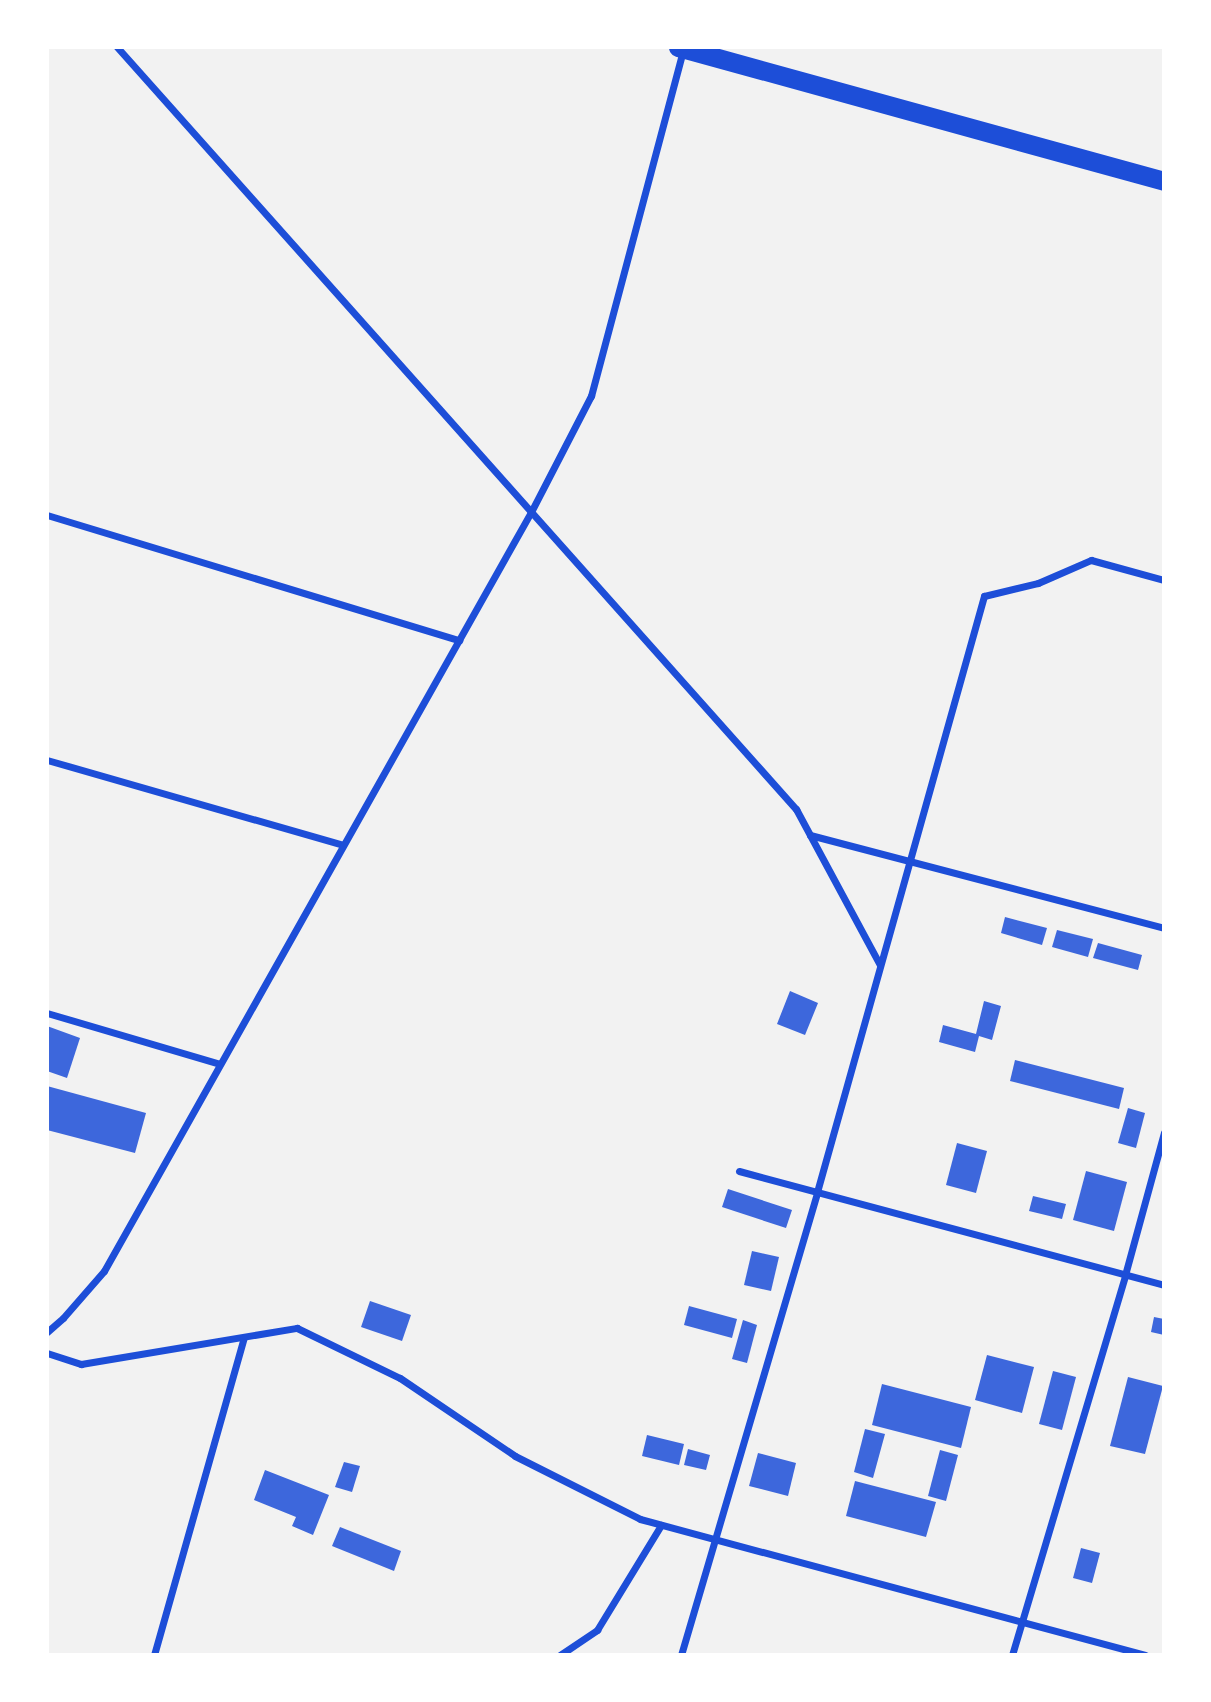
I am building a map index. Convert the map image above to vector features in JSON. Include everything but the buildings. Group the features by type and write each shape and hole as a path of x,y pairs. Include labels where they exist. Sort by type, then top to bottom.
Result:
{"highway":[{"path":"681,48 1164,181"}],"street":[{"path":"117,47 796,809 881,966"},
{"path":"47,1332 63,1318 104,1271 531,512 591,397 681,48"},
{"path":"47,514 459,640"},
{"path":"681,1655 817,1192 984,596 1038,583 1091,560 1164,580"},
{"path":"47,760 343,845"},
{"path":"810,835 1164,928"},
{"path":"47,1013 220,1064"},
{"path":"1012,1655 1125,1275 1164,1132"},
{"path":"739,1171 1164,1285"},
{"path":"47,1353 81,1364 297,1328 400,1378 515,1456 640,1520 1145,1655"},
{"path":"154,1655 244,1337"},
{"path":"560,1655 597,1630 661,1525"}]}
